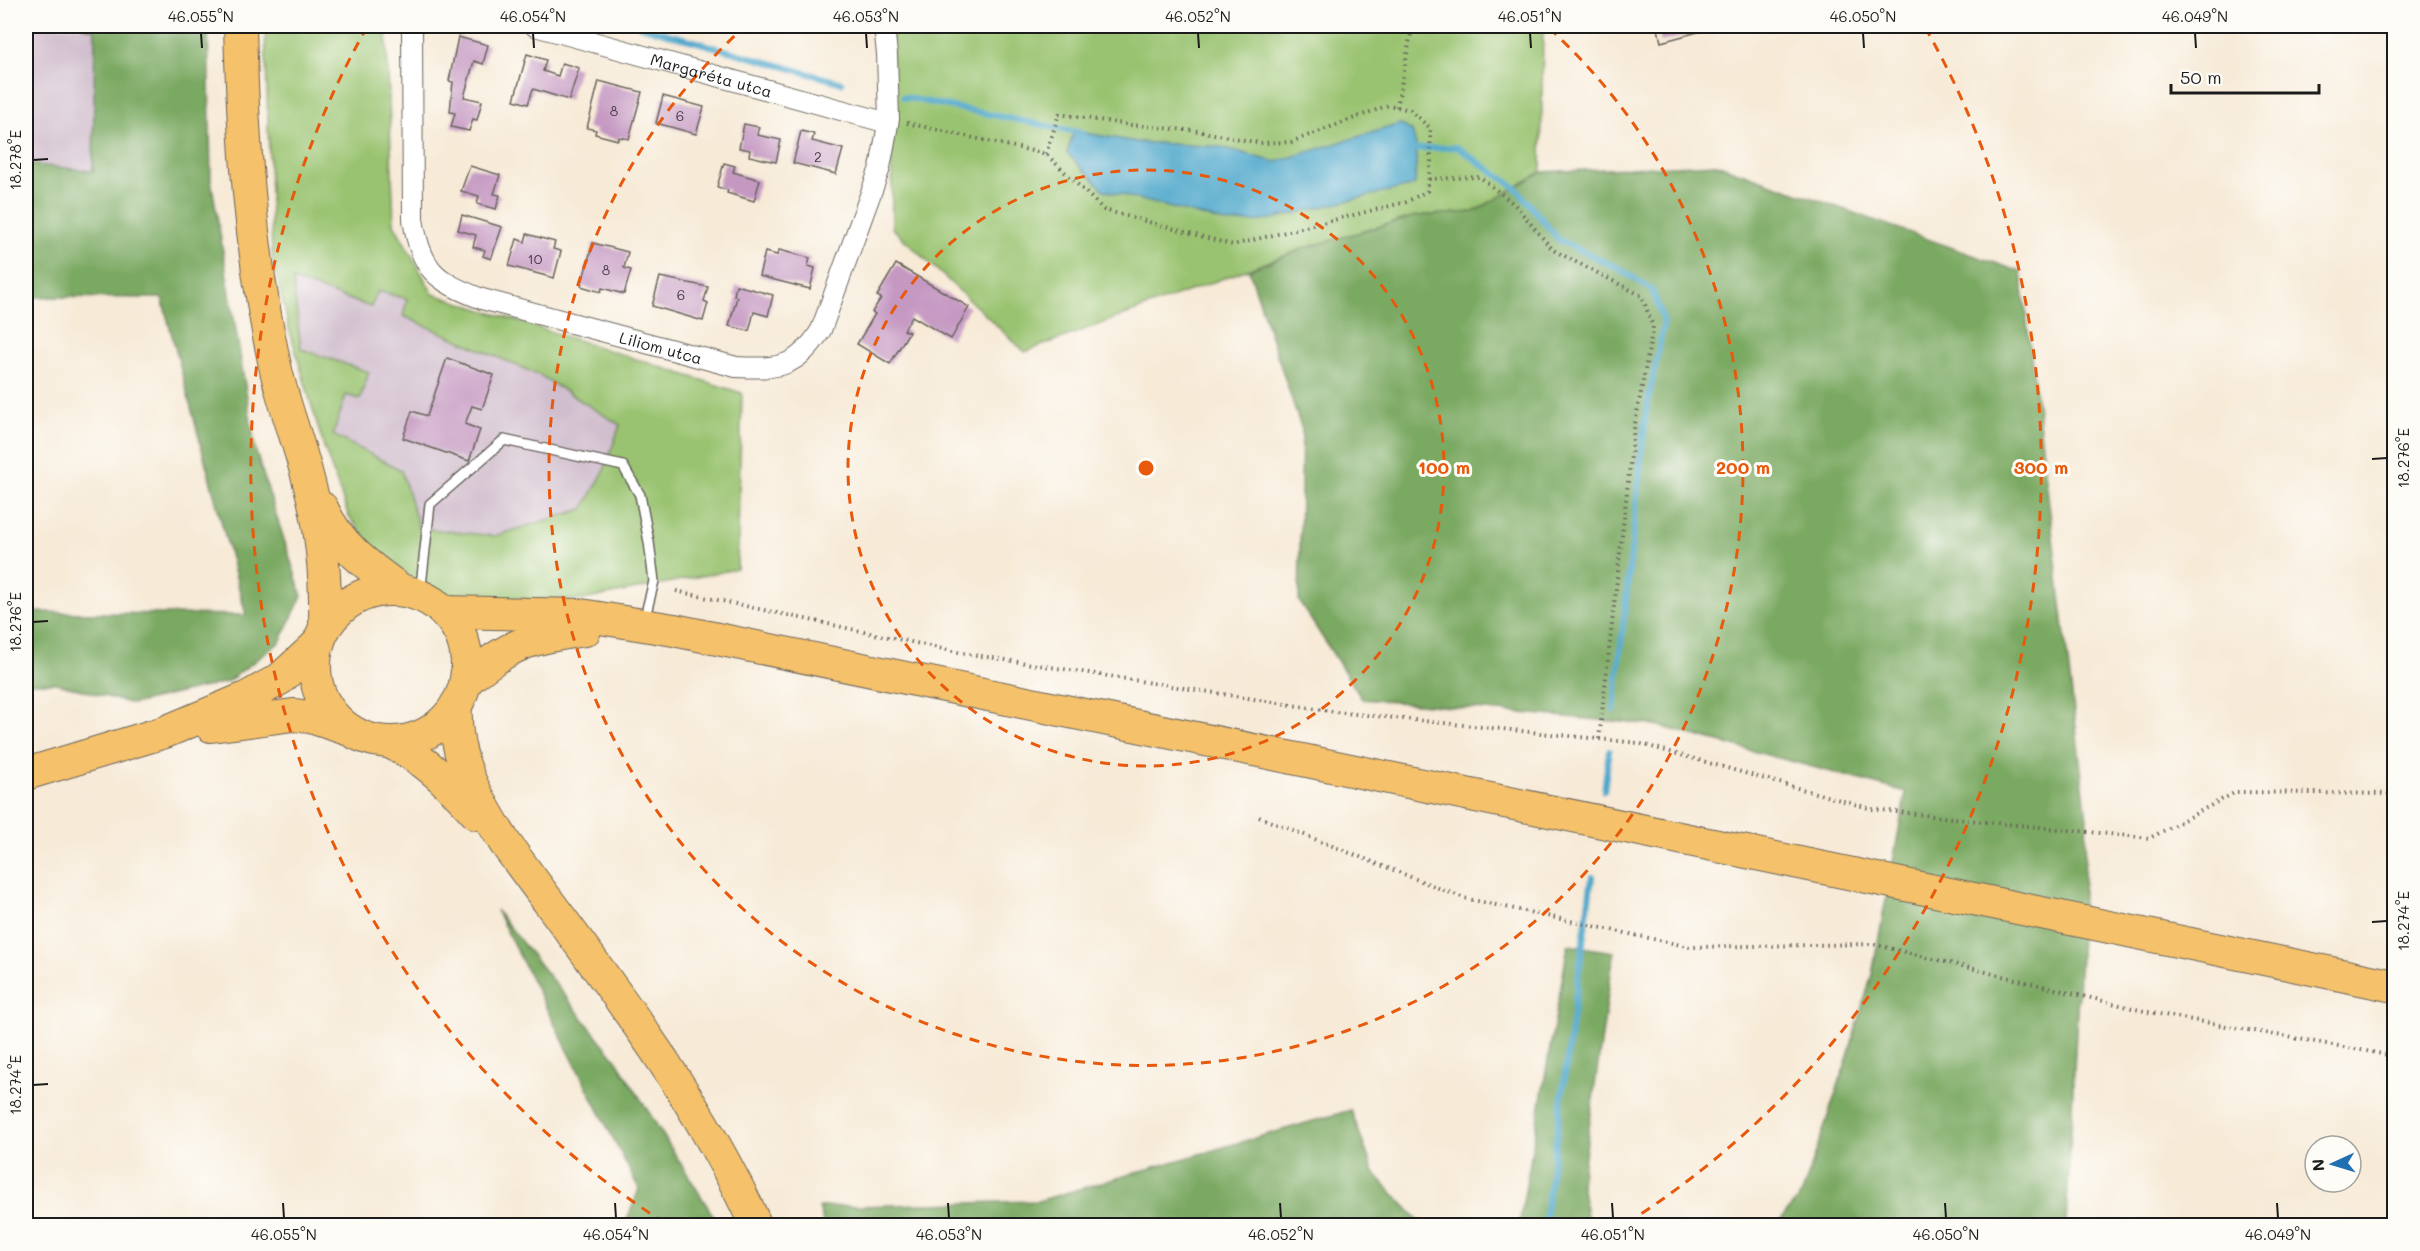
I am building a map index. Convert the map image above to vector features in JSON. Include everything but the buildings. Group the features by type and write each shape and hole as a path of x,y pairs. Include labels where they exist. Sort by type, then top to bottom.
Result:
{"main road":[{"path":"240,26 243,134 260,283 274,363 309,480 326,574 321,636 314,665 317,686 332,715 348,729"},
{"path":"309,480 339,539 357,558 422,599 464,644 457,746 483,807 505,843 691,1103 735,1181 756,1226"},
{"path":"26,774 165,732 246,698 280,679 321,636 337,612 353,600 381,590 422,599 581,615 759,647 2394,986"},
{"path":"391,743 424,735 442,723 461,693 490,660 524,641 632,625"},
{"path":"165,732 293,715 311,717 348,729 368,739 391,743 412,752 427,764 505,843"}],"street":[{"name":"Liliom utca","path":"412,26 413,219 418,248 447,286 482,299 736,367 765,369 795,360 807,352 821,330 880,168 889,121 884,26"},
{"name":"Margaréta utca","path":"535,26 889,121"}],"lane":[{"path":"422,599 430,504 504,440 623,466 640,495 654,580 632,625"}],"path":[{"path":"1397,107 1411,33 1422,26"},
{"path":"889,121 1046,154 1104,210 1233,245 1406,202 1427,190 1431,161 1430,128 1410,110 1389,105 1291,142 1260,143 1198,131 1131,125 1059,114 1046,154"},
{"path":"1429,179 1480,177 1515,205 1553,250 1642,296 1653,327 1634,429 1599,739"},
{"path":"676,591 962,653 1336,712 1638,743 1872,809 2150,838 2236,792 2394,794"},
{"path":"1259,817 1464,898 1690,947 1873,944 2148,1012 2394,1056"}],"shaded area":[{"path":"26,26 81,26 95,30 93,171 26,164"},
{"path":"293,279 370,307 378,291 407,299 403,316 541,376 620,425 603,473 583,509 494,536 419,528 401,470 333,435 346,395 301,350"}],"green space":[{"path":"81,26 208,26 211,179 256,452 302,596 280,642 227,682 133,704 56,683 26,683 26,612 246,615 162,298 26,297 26,164 93,171 95,30"},
{"path":"265,26 386,26 394,224 433,294 742,393 737,569 582,600 450,598 388,564 349,517 324,447 289,329 272,256","holes":["293,280 371,307 378,291 407,299 403,316 541,376 620,425 603,473 583,509 494,536 419,528 401,470 333,435 346,395 360,399 369,372 301,349"]},
{"path":"891,26 1543,26 1541,172 1474,212 1416,216 1305,248 1025,352 892,228","holes":["1074,131 1137,142 1221,147 1275,162 1334,146 1228,223 1067,153"]},
{"path":"1716,164 2021,272 2087,819 2066,1225 1776,1225 1802,1194 1848,1056 1872,974 1906,792 1655,725 1362,699 1299,601 1302,430 1249,270 1305,248 1416,216 1474,212 1541,172"},
{"path":"496,910 617,1061 719,1225 625,1225 639,1189"},
{"path":"1568,945 1614,952 1581,1184 1589,1225 1519,1225"},
{"path":"1351,1110 1374,1173 1423,1225 824,1226 819,1207 1038,1201"}],"water":[{"path":"1400,124 1412,131 1417,148 1415,185 1263,221 1228,223 1104,190 1067,153 1074,131 1137,142 1221,147 1275,162"}],"waterway":[{"path":"640,26 842,83"},
{"path":"903,97 1082,133"},
{"path":"1411,149 1457,147 1516,188 1559,240 1618,268 1652,290 1664,322 1646,412 1614,710"},
{"path":"1604,791 1609,751"},
{"path":"1544,1226 1592,877"}]}
